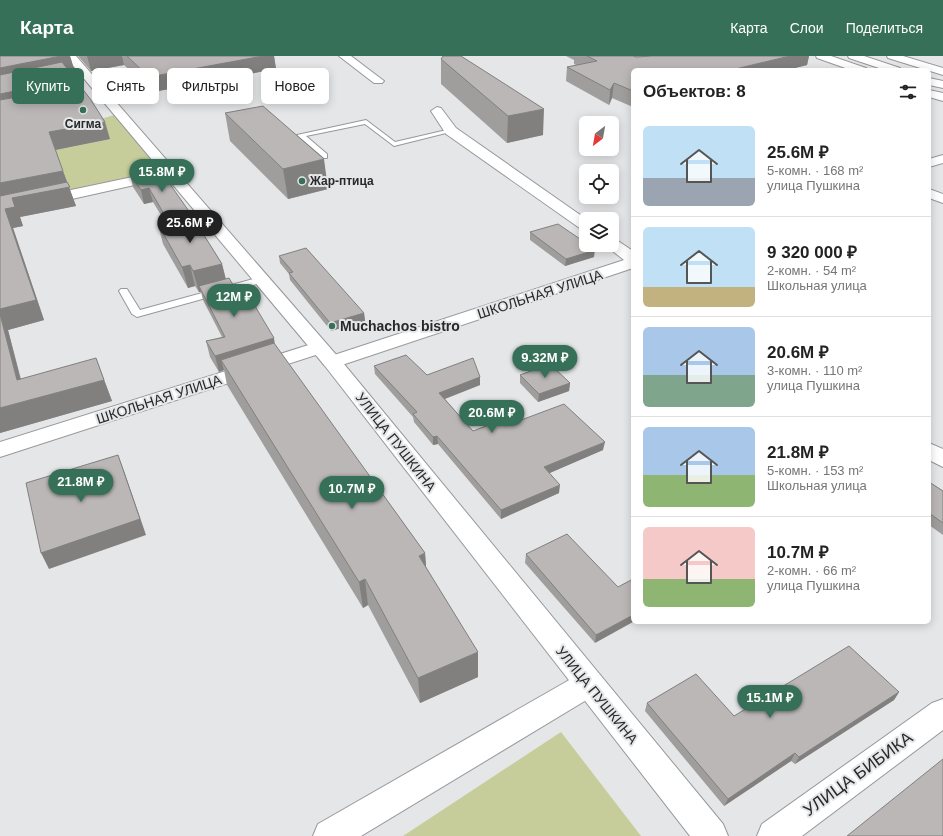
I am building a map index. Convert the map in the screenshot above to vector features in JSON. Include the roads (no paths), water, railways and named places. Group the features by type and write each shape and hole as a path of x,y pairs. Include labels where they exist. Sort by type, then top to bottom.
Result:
{"street":[{"path":"344,56 378,81"},
{"path":"821,56 856,68"},
{"path":"853,56 890,68"},
{"path":"892,56 930,68"},
{"name":"УЛИЦА ПУШКИНА","path":"77,64 325,355 711,836"},
{"path":"931,68 943,72"},
{"path":"931,82 943,85"},
{"path":"931,93 943,97"},
{"path":"437,112 451,132 579,221"},
{"path":"931,162 943,159"},
{"path":"0,210 170,173"},
{"path":"931,194 943,200"},
{"path":"619,249 631,258"},
{"name":"ШКОЛЬНАЯ УЛИЦА","path":"0,450 631,264"},
{"path":"931,451 943,459"},
{"path":"330,836 588,684"},
{"name":"УЛИЦА БИБИКА","path":"774,836 943,713"}],"lane":[{"path":"324,156 301,135 366,122 394,144 451,132"},
{"path":"124,291 137,314 261,280"}],"place":[{"name":"Сигма","path":"83,110"},
{"name":"Жар-птица","path":"302,181"},
{"name":"Muchachos bistro","path":"332,326"}]}
